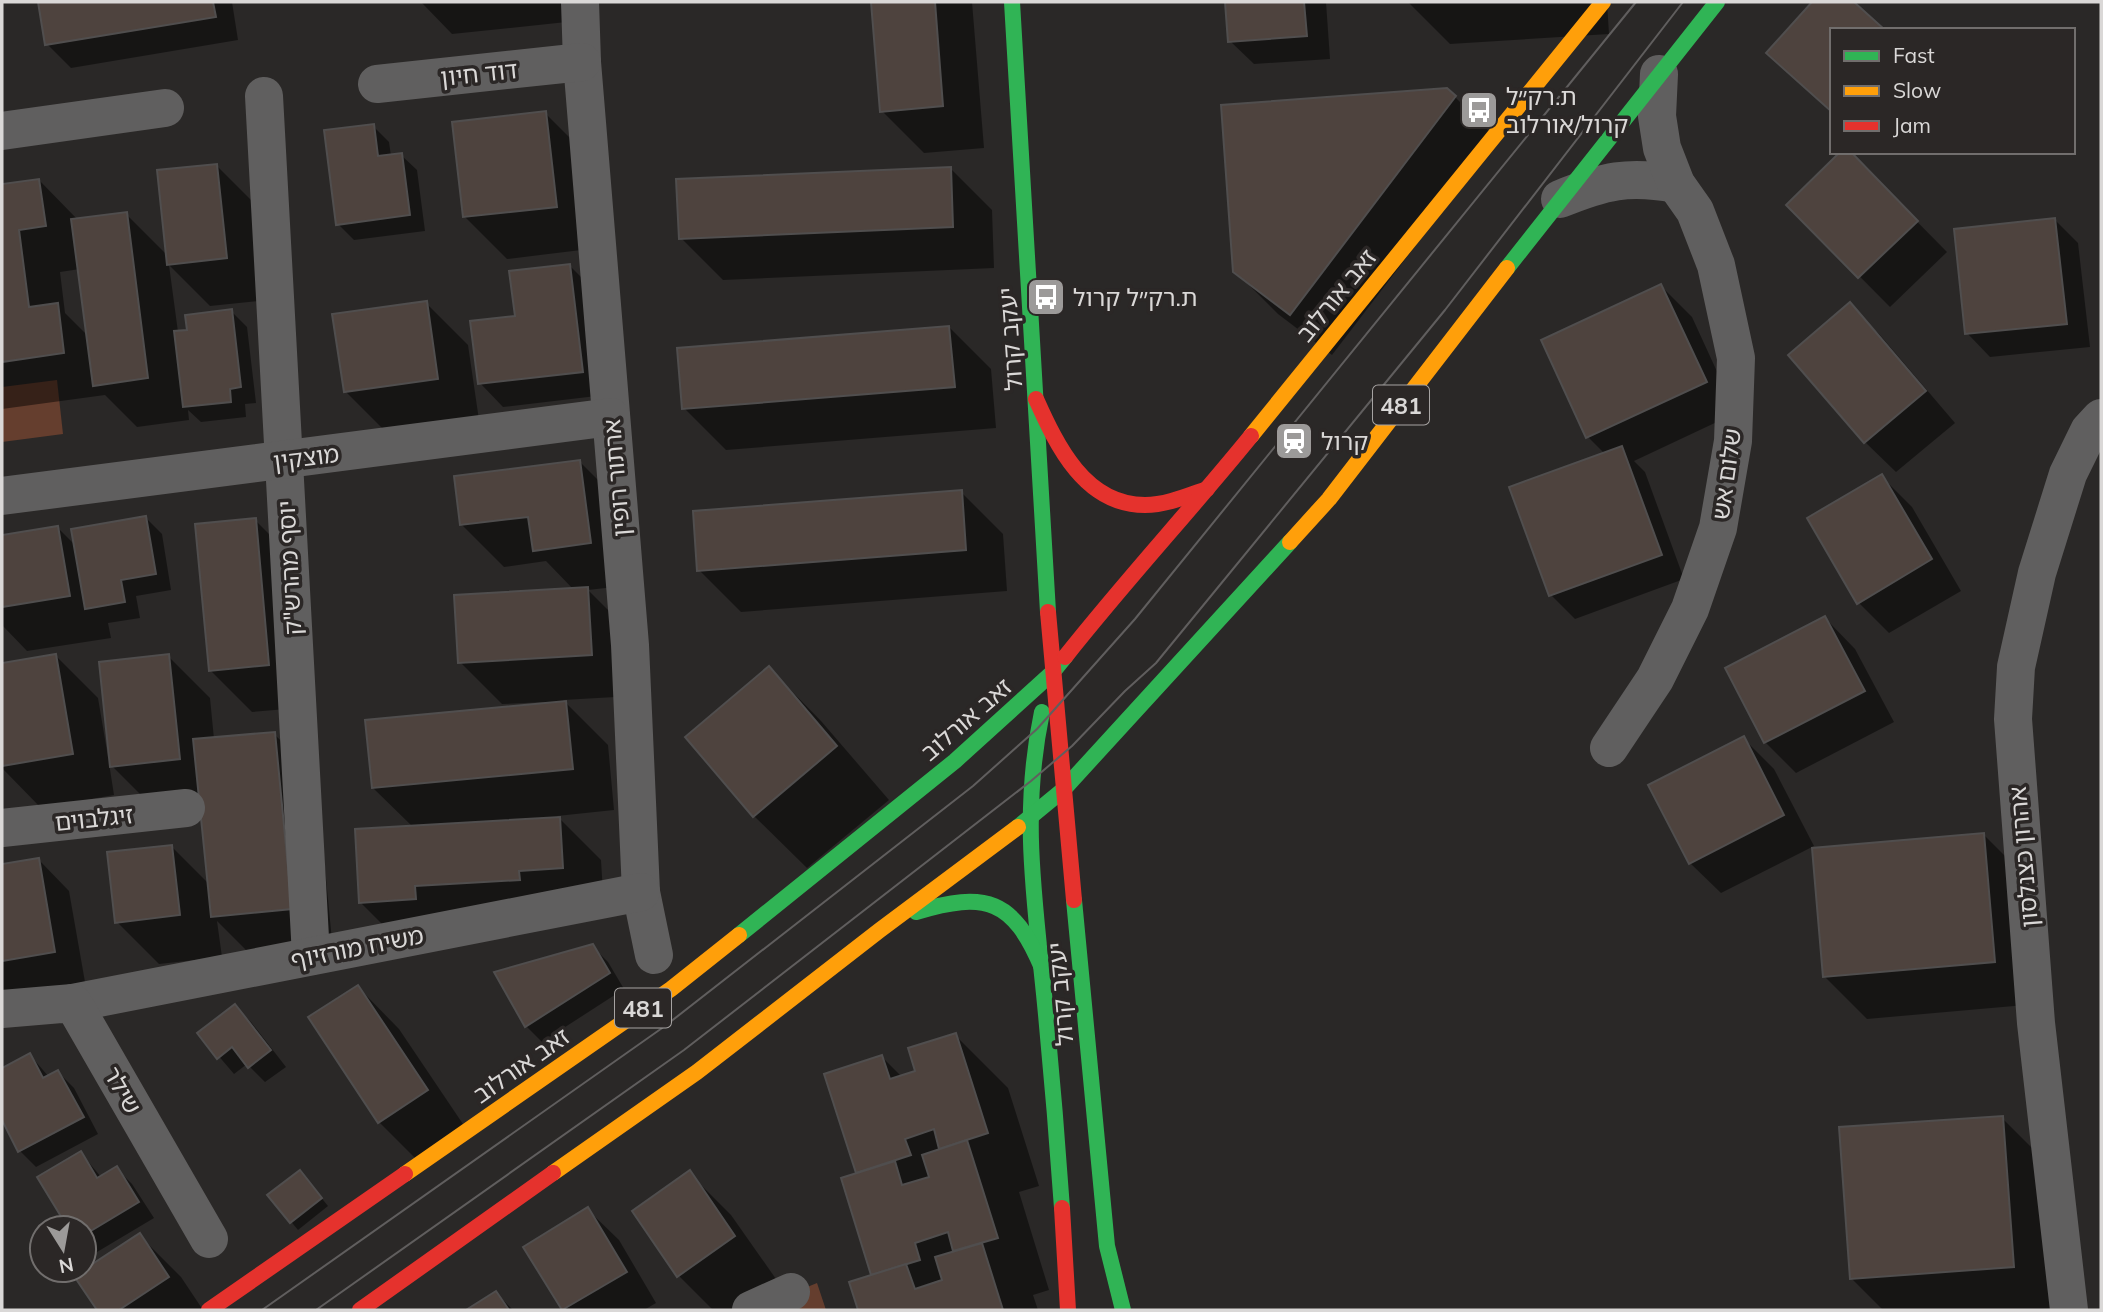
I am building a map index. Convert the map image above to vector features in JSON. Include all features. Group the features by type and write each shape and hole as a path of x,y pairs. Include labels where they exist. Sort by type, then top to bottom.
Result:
{"main road":[{"name":"יעקב קרול","path":"1012,2 1052,673 1107,1245 1123,1310"},
{"name":"זאב אורלוב","path":"209,1310 671,989 955,761 1052,673 1105,606 1209,488 1603,2"},
{"name":"481","path":"360,1310 698,1072 880,930 1029,819 1063,790 1329,499 1560,199 1717,2"},
{"path":"1036,399 1062,454 1088,485 1118,500 1136,505 1173,502 1209,488"},
{"name":"יעקב קרול","path":"1052,673 1037,729 1029,819 1058,1131 1068,1310"},
{"path":"880,930 908,915 942,902 984,902 1003,909 1026,930 1042,968"}],"street":[{"name":"ארתור רופין","path":"580,2 582,62 630,645 641,892 654,955"},
{"name":"דוד חיון","path":"377,84 582,62"},
{"name":"שלום אש","path":"1609,748 1655,679 1690,609 1718,528 1733,441 1736,358 1719,279 1695,211 1676,184 1662,148 1657,116 1659,74"},
{"name":"יוסף מהרש\"ק","path":"264,96 311,956"},
{"path":"2,131 165,108"},
{"path":"1560,199 1598,184 1625,179 1676,184"},
{"name":"מוצקין","path":"2,496 611,417"},
{"name":"אהרון כצנלסון","path":"2069,1310 2036,1023 2013,719 2016,667 2037,573 2068,474 2089,431 2101,418"},
{"name":"זיגלבוים","path":"2,828 186,808"},
{"name":"משיח מורזיוף","path":"73,1003 641,892"},
{"path":"2,1009 73,1003"},
{"name":"שילר","path":"73,1003 209,1239"},
{"path":"751,1310 791,1292"}],"shaded area":[{"path":"57,380 63,434 2,442 2,387"},
{"path":"817,1283 826,1310 751,1310"}],"building":[{"path":"38,2 213,2 216,17 45,45"},
{"path":"871,2 935,2 943,106 880,112"},
{"path":"1225,2 1304,2 1307,36 1228,42"},
{"path":"1812,2 1854,2 1883,28 1830,28 1830,110 1766,53"},
{"path":"1447,88 1456,96 1290,315 1233,272 1221,105"},
{"path":"546,111 557,207 463,217 452,122"},
{"path":"374,124 378,156 402,153 410,215 336,225 324,130"},
{"path":"1838,154 1853,154 1918,221 1858,278 1786,205"},
{"path":"217,164 227,258 167,265 157,170"},
{"path":"951,167 953,227 679,239 676,179"},
{"path":"39,179 46,226 19,230 29,307 58,303 64,353 2,362 2,184"},
{"path":"127,212 148,378 93,386 71,219"},
{"path":"2055,218 2067,324 1965,334 1954,229"},
{"path":"570,264 583,372 478,384 470,321 515,316 509,271"},
{"path":"1661,284 1707,382 1586,438 1541,340"},
{"path":"427,301 438,379 344,392 332,314"},
{"path":"1850,302 1926,391 1864,443 1788,355"},
{"path":"232,309 241,387 230,389 231,402 183,407 174,331 187,330 185,315"},
{"path":"949,326 955,387 682,409 677,348"},
{"path":"1622,446 1662,555 1549,596 1509,487"},
{"path":"580,460 591,543 533,551 528,517 460,525 454,476"},
{"path":"1882,474 1932,559 1857,604 1807,518"},
{"path":"962,490 966,550 697,571 693,511"},
{"path":"146,516 156,574 121,580 125,602 85,609 71,529"},
{"path":"256,518 269,665 209,671 195,524"},
{"path":"58,526 70,596 2,607 2,535"},
{"path":"588,587 592,655 458,663 454,595"},
{"path":"1825,616 1865,691 1764,743 1725,668"},
{"path":"56,654 73,754 2,766 2,663"},
{"path":"169,654 180,759 110,767 99,662"},
{"path":"769,666 837,746 753,817 685,737"},
{"path":"566,701 573,769 372,788 365,720"},
{"path":"275,732 292,909 211,917 193,739"},
{"path":"1744,736 1784,815 1689,864 1648,785"},
{"path":"560,817 563,868 519,871 520,880 415,886 416,899 359,903 355,829"},
{"path":"1984,833 1995,962 1823,977 1812,848"},
{"path":"172,845 180,915 115,923 107,852"},
{"path":"39,858 55,952 2,961 2,864"},
{"path":"593,944 610,973 525,1027 494,972"},
{"path":"358,985 428,1090 378,1123 308,1017"},
{"path":"235,1004 271,1050 248,1068 232,1047 217,1059 197,1033"},
{"path":"956,1033 988,1133 939,1149 934,1129 905,1139 911,1155 856,1173 824,1074 882,1055 890,1079 915,1071 908,1048"},
{"path":"30,1053 43,1078 58,1070 84,1117 18,1152 2,1120 2,1068"},
{"path":"2003,1116 2014,1267 1850,1279 1839,1127"},
{"path":"967,1140 998,1238 953,1251 948,1232 915,1243 920,1260 871,1275 841,1178 895,1161 902,1185 929,1177 922,1155"},
{"path":"81,1151 97,1178 117,1166 139,1202 98,1227 98,1214 59,1214 37,1177"},
{"path":"300,1170 322,1198 290,1223 267,1195"},
{"path":"690,1170 735,1236 677,1277 632,1211"},
{"path":"588,1207 627,1272 562,1310 523,1247"},
{"path":"140,1233 169,1277 119,1310 97,1310 79,1284 98,1284 98,1260"},
{"path":"982,1243 1003,1310 858,1310 849,1282 906,1264 915,1289 942,1280 935,1257"},
{"path":"496,1291 509,1310 466,1310"}],"tram line":[{"path":"262,1310 665,1026 973,786 1037,729 1135,619 1636,2"},
{"path":"316,1310 684,1050 1031,781 1072,746 1156,663 1445,310 1683,2"}],"traffic: fast":[{"path":"1012,2 1048,612"},
{"path":"1507,268 1717,2"},
{"path":"1018,827 1063,790 1290,542"},
{"path":"739,935 955,761 1052,673 1065,657"},
{"path":"1042,712 1032,784 1031,853 1062,1208"},
{"path":"1074,900 1107,1246 1123,1310"},
{"path":"916,912 961,902 979,902 994,906 1008,914 1020,927 1042,968"}],"traffic: slow":[{"path":"1251,436 1603,2"},
{"path":"1290,542 1329,499 1507,268"},
{"path":"553,1173 697,1072 1018,827"},
{"path":"405,1174 671,989 739,935"}],"traffic: jam":[{"path":"1036,399 1053,435 1076,470 1106,495 1124,502 1153,505 1207,489"},
{"path":"1065,657 1251,436"},
{"path":"1048,612 1074,900"},
{"path":"360,1310 553,1173"},
{"path":"209,1310 405,1174"},
{"path":"1062,1208 1068,1310"}],"place":[{"name":"ת.רק״ל קרול/אורלוב","path":"1479,110"},
{"name":"ת.רק״ל קרול","path":"1046,297"},
{"name":"קרול","path":"1294,441"}]}
